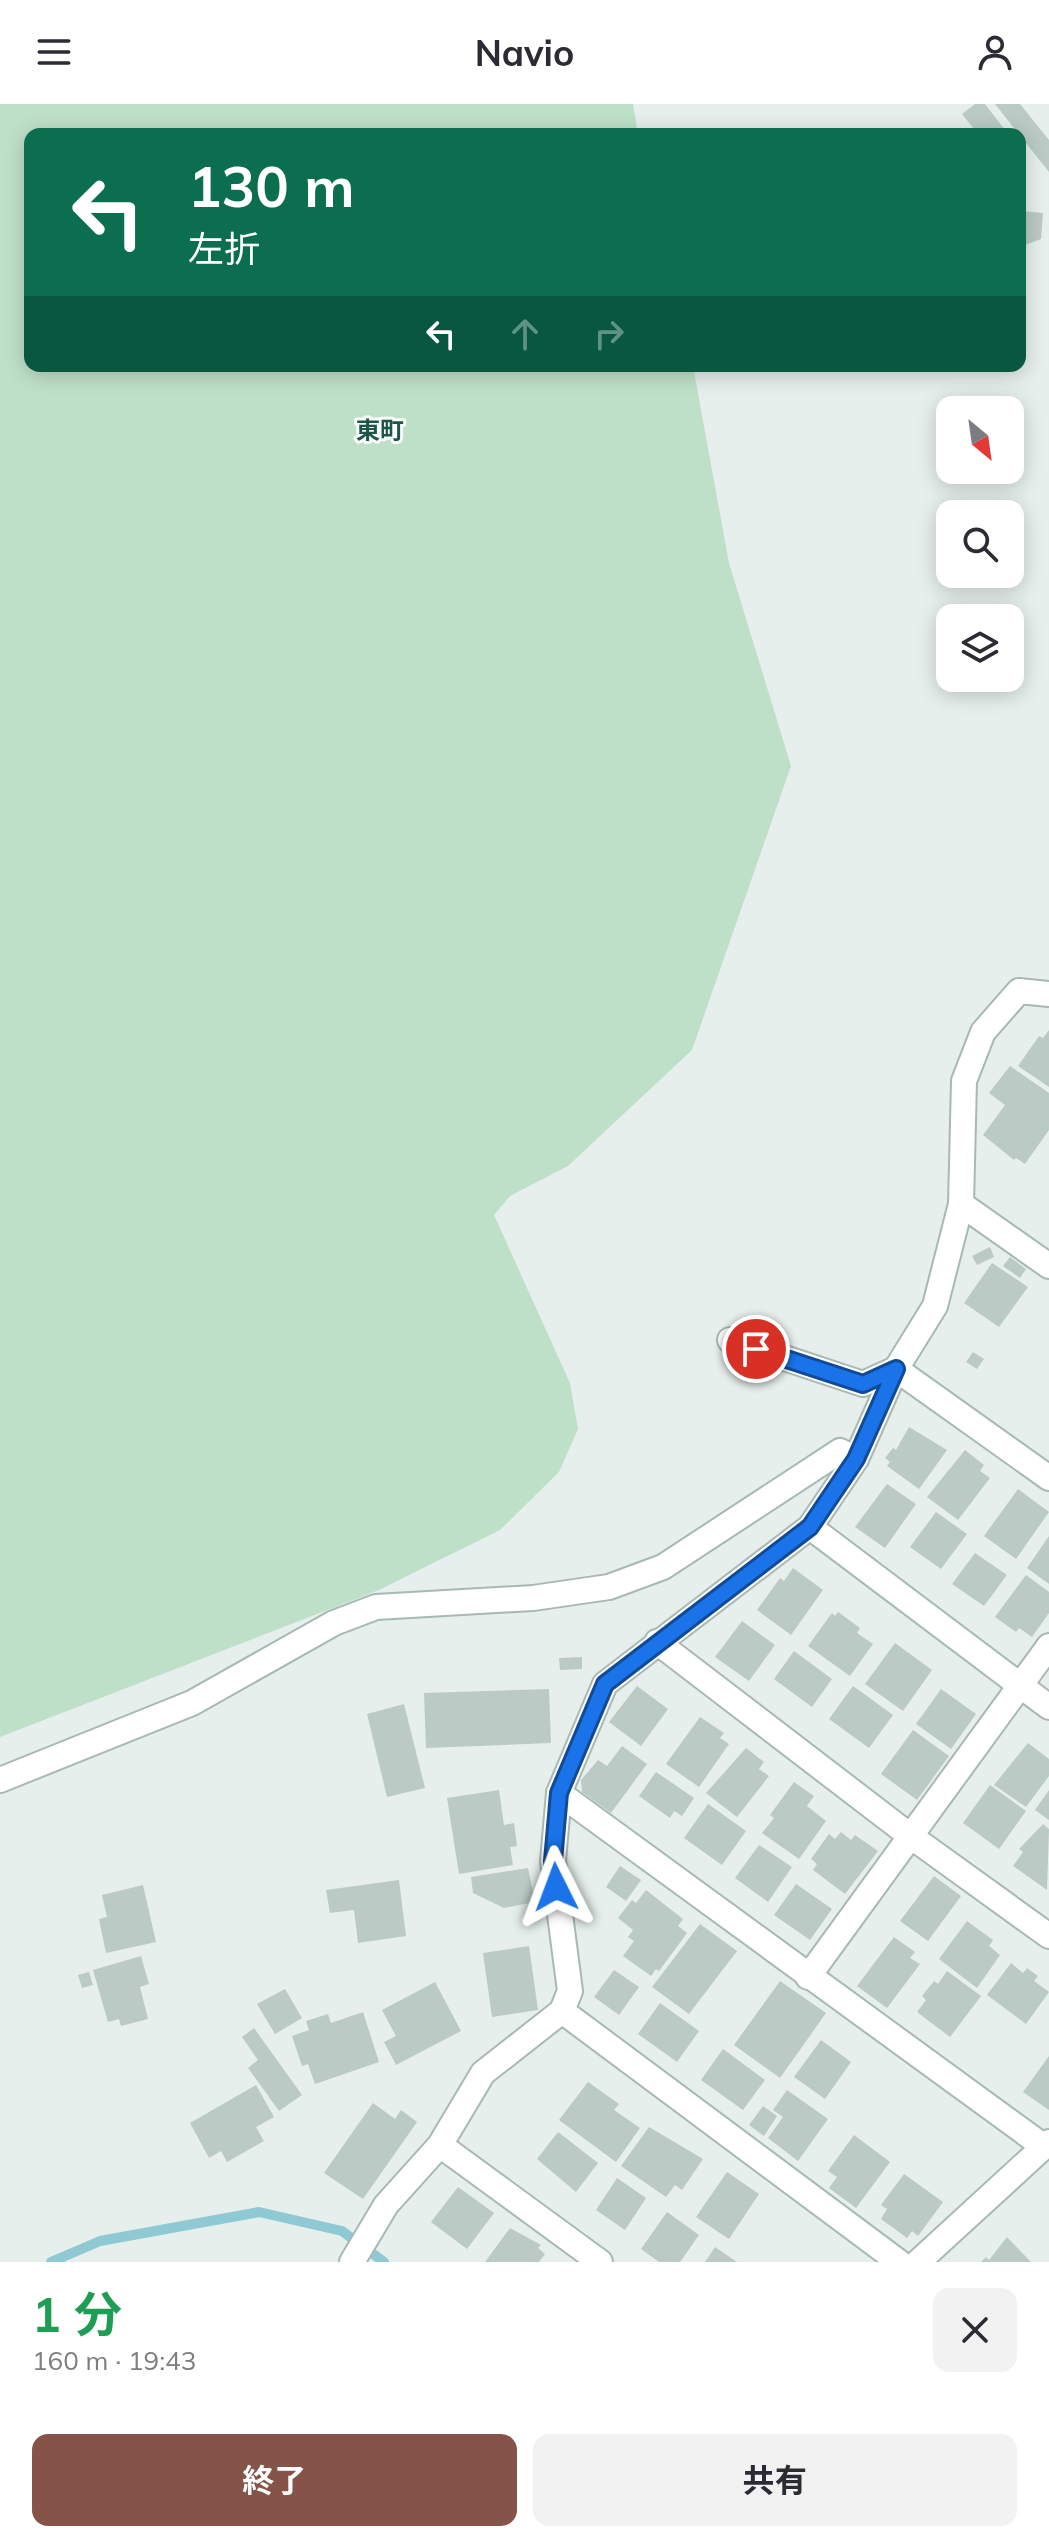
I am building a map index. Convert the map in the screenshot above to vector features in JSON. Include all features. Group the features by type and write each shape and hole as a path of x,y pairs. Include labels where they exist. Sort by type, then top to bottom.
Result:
{"street":[{"path":"352,2262 386,2205 440,2145 483,2073 562,2011 570,1991 553,1861 559,1793 605,1684 810,1527 856,1459 896,1369 935,1306 961,1204 964,1081 983,1032 1019,991 1049,994"},
{"path":"961,1204 1049,1266"},
{"path":"730,1340 863,1384 896,1369"},
{"path":"896,1369 1049,1478"},
{"path":"0,1780 192,1703 334,1623 376,1607 548,1596 609,1587 663,1567 840,1451 856,1459"},
{"path":"810,1527 1049,1707"},
{"path":"657,1642 909,1835 1049,1936"},
{"path":"808,1977 1049,1646"},
{"path":"559,1793 808,1977 1046,2144 918,2262"},
{"path":"562,2011 899,2262"},
{"path":"440,2145 600,2262"}],"green space":[{"path":"0,104 633,104 637,128 24,128 24,372 694,372 729,563 791,766 692,1050 568,1166 510,1196 494,1215 570,1383 578,1429 559,1472 500,1530 379,1590 0,1737"}],"building":[{"path":"975,104 985,104 1003,128 973,128 962,114"},
{"path":"995,104 1020,104 1049,140 1049,172 1026,143 1026,128 1014,128"},
{"path":"1026,212 1043,213 1041,239 1026,245"},
{"path":"1049,1030 1049,1087 1018,1066 1039,1036 1043,1038"},
{"path":"1010,1066 1049,1093 1049,1130 1025,1164 1016,1158 1014,1160 983,1135 1005,1105 989,1093"},
{"path":"990,1247 994,1257 977,1265 972,1256"},
{"path":"1010,1257 1026,1269 1020,1278 1003,1266"},
{"path":"992,1263 1028,1287 999,1327 964,1303"},
{"path":"973,1352 984,1359 977,1369 966,1362"},
{"path":"909,1427 947,1450 919,1489 887,1466 890,1462 885,1458 893,1448 896,1450"},
{"path":"965,1450 984,1465 980,1471 990,1478 958,1520 927,1497"},
{"path":"887,1484 916,1504 885,1548 855,1527"},
{"path":"1018,1489 1049,1512 1016,1559 984,1536"},
{"path":"936,1512 967,1534 941,1569 910,1547"},
{"path":"1049,1536 1049,1584 1027,1568"},
{"path":"975,1553 1007,1575 984,1606 952,1584"},
{"path":"793,1568 823,1590 791,1635 757,1610 780,1578 784,1581"},
{"path":"1026,1575 1049,1592 1049,1613 1032,1637 1019,1628 1016,1632 995,1617"},
{"path":"838,1612 860,1628 857,1633 873,1644 850,1676 808,1646 832,1613 835,1616"},
{"path":"742,1621 775,1645 749,1681 715,1657"},
{"path":"895,1643 932,1670 903,1711 865,1684"},
{"path":"794,1651 832,1679 812,1707 774,1679"},
{"path":"582,1657 582,1669 560,1670 559,1658"},
{"path":"637,1686 668,1709 641,1746 609,1722"},
{"path":"853,1686 893,1715 869,1748 829,1719"},
{"path":"549,1689 551,1743 426,1748 424,1693"},
{"path":"941,1689 976,1714 951,1749 916,1724"},
{"path":"404,1704 425,1788 387,1797 367,1714"},
{"path":"700,1717 724,1733 720,1738 729,1744 699,1787 666,1764"},
{"path":"913,1730 949,1756 917,1800 881,1774"},
{"path":"1028,1743 1049,1759 1049,1776 1026,1807 994,1785"},
{"path":"622,1746 647,1764 611,1813 582,1792 581,1780 598,1760 607,1766"},
{"path":"746,1748 764,1762 759,1769 769,1776 737,1817 706,1793"},
{"path":"656,1772 694,1798 682,1816 674,1811 670,1818 639,1796"},
{"path":"794,1782 814,1796 807,1806 826,1821 799,1859 762,1833 774,1818 770,1815"},
{"path":"990,1785 1026,1811 999,1849 963,1823"},
{"path":"499,1790 504,1825 514,1823 517,1846 510,1847 513,1865 459,1874 447,1798"},
{"path":"1049,1790 1049,1820 1035,1810"},
{"path":"708,1804 746,1831 722,1865 684,1838"},
{"path":"1043,1824 1049,1829 1047,1890 1013,1866 1023,1852 1019,1849"},
{"path":"841,1832 851,1840 855,1835 878,1851 845,1894 813,1870 817,1864 811,1859 829,1834 835,1839"},
{"path":"759,1845 792,1867 768,1902 735,1878"},
{"path":"620,1866 641,1880 626,1901 606,1887"},
{"path":"528,1868 535,1902 504,1908 473,1893 471,1877"},
{"path":"934,1876 961,1896 928,1941 900,1921"},
{"path":"399,1880 406,1936 358,1943 354,1910 330,1913 326,1890"},
{"path":"796,1884 832,1909 810,1940 774,1915"},
{"path":"143,1885 156,1942 106,1953 99,1919 107,1917 102,1895"},
{"path":"646,1890 683,1919 678,1926 687,1933 659,1971 656,1969 651,1976 623,1956 634,1941 628,1937 633,1930 618,1918 632,1900 636,1903"},
{"path":"967,1921 993,1940 989,1946 1000,1955 977,1988 939,1959"},
{"path":"700,1924 737,1951 689,2014 652,1987"},
{"path":"894,1937 915,1952 910,1958 920,1964 887,2008 857,1986"},
{"path":"529,1946 538,2010 492,2017 483,1953"},
{"path":"141,1956 149,1984 140,1987 148,2019 121,2026 119,2019 108,2022 93,1970"},
{"path":"1011,1963 1023,1973 1027,1968 1038,1976 1034,1981 1049,1992 1026,2024 987,1995"},
{"path":"614,1970 639,1987 619,2015 594,1997"},
{"path":"947,1971 981,1996 950,2037 917,2012 926,2000 922,1996 934,1981 938,1984"},
{"path":"89,1972 93,1985 82,1988 78,1975"},
{"path":"780,1981 826,2013 780,2078 734,2045"},
{"path":"435,1982 461,2031 396,2065 384,2042 396,2036 382,2010"},
{"path":"285,1989 302,2018 275,2034 257,2004"},
{"path":"660,2003 699,2031 677,2062 638,2034"},
{"path":"363,2012 379,2062 315,2084 308,2064 302,2066 292,2036 309,2030 306,2021 328,2014 331,2023"},
{"path":"254,2028 302,2095 279,2111 248,2068 258,2060 242,2037"},
{"path":"821,2040 851,2062 825,2099 794,2077"},
{"path":"723,2049 765,2080 743,2110 701,2080"},
{"path":"1049,2056 1049,2110 1023,2092"},
{"path":"588,2082 619,2104 614,2110 640,2128 616,2162 559,2120"},
{"path":"256,2085 274,2117 256,2127 264,2141 227,2162 221,2151 209,2158 190,2123"},
{"path":"787,2090 828,2119 798,2161 768,2138 783,2117 773,2110"},
{"path":"373,2103 395,2119 401,2110 417,2122 363,2199 324,2173"},
{"path":"763,2106 777,2116 764,2136 749,2125"},
{"path":"649,2127 703,2159 682,2190 675,2185 666,2197 621,2166"},
{"path":"558,2132 598,2163 576,2192 537,2159"},
{"path":"854,2135 890,2162 856,2208 829,2188 837,2177 828,2171"},
{"path":"727,2172 759,2194 729,2239 696,2217"},
{"path":"904,2174 943,2202 918,2236 912,2231 907,2238 881,2219 887,2209 881,2205"},
{"path":"617,2178 646,2198 625,2230 596,2210"},
{"path":"458,2187 494,2213 467,2249 431,2222"},
{"path":"667,2212 699,2235 680,2262 659,2262 641,2249"},
{"path":"510,2228 541,2245 538,2248 545,2254 539,2262 485,2262"},
{"path":"1007,2237 1031,2262 981,2262 986,2257 989,2260"},
{"path":"715,2247 737,2262 705,2262"}],"waterway":[{"path":"51,2262 100,2241 259,2212 342,2231 384,2262"}],"district":[{"name":"東町","path":"380,431"}],"route":[{"path":"556,1887 553,1861 559,1793 605,1684 810,1527 856,1459 896,1369 863,1384 756,1349"}]}
